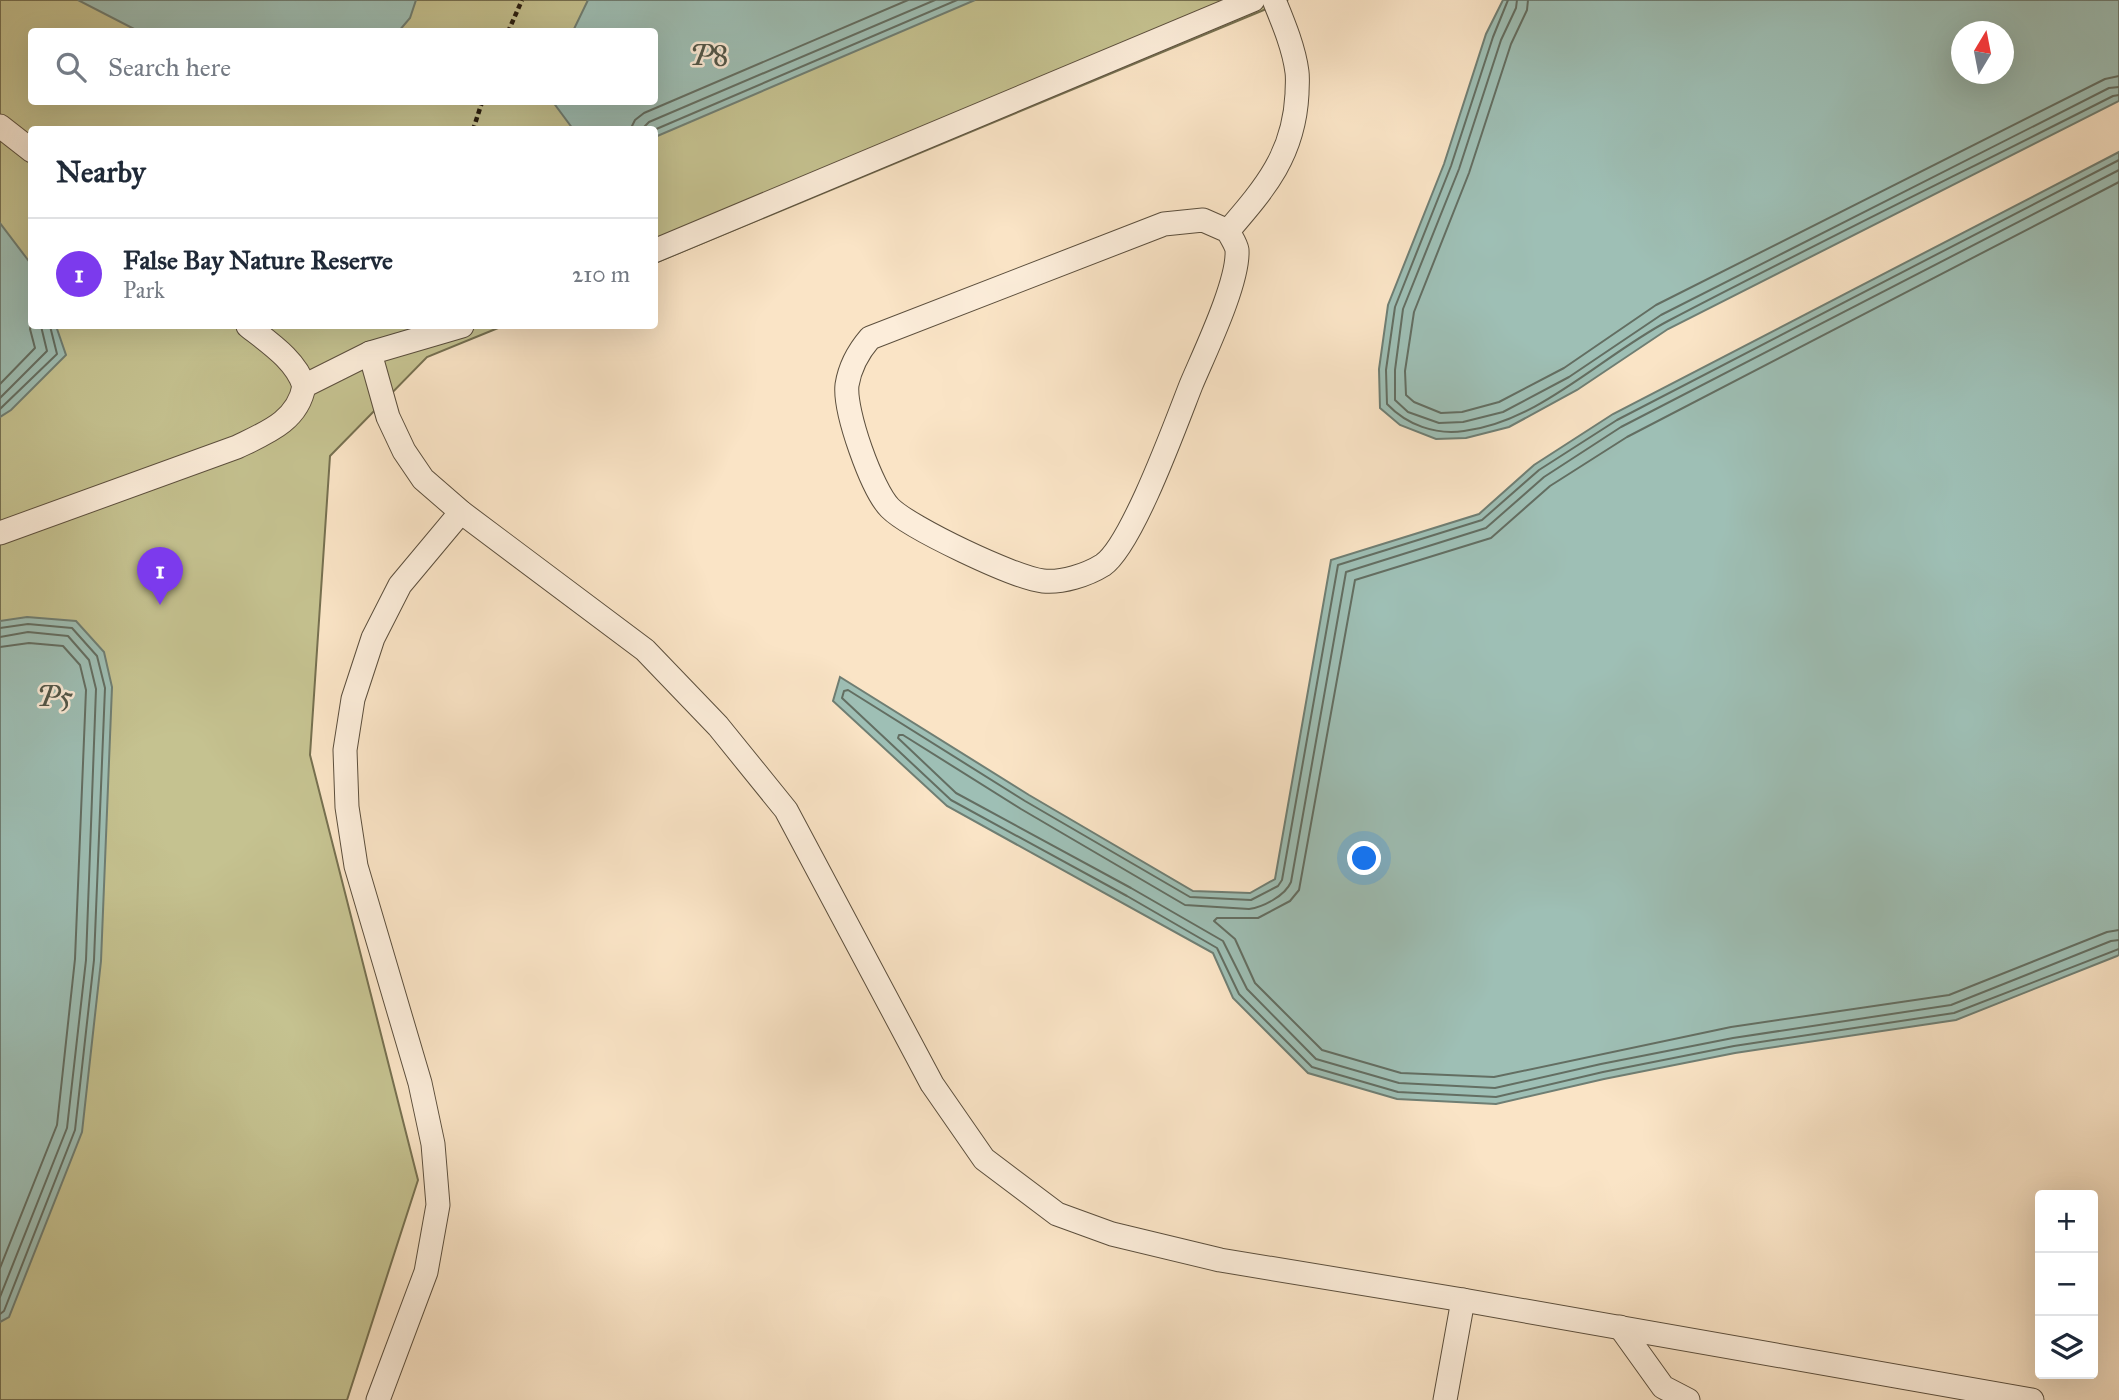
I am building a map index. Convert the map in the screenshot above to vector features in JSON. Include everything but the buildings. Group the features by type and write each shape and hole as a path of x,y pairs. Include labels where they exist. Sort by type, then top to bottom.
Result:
{"lane":[{"path":"658,249 1253,0"},
{"path":"1228,231 1265,188 1284,155 1296,116 1297,72 1274,0"},
{"path":"0,125 28,148"},
{"path":"1202,220 1228,231 1237,248 1235,272 1213,333 1135,518 1119,548 1104,564 1074,578 1042,581 993,565 924,531 890,508 869,471 852,422 847,386 856,354 870,338 1164,224 1202,220"},
{"path":"0,533 237,447 271,431 292,414 304,386 302,379 281,352 252,329"},
{"path":"304,386 370,354 433,330"},
{"path":"370,354 388,417 404,451 423,478 461,512 645,650 718,726 786,810 932,1084 984,1159 1057,1214 1112,1234 1220,1260 2032,1400"},
{"path":"378,1400 426,1272 438,1205 433,1144 420,1083 356,866 346,807 345,750 354,699 373,638 400,585 461,512"},
{"path":"1445,1400 1463,1300"},
{"path":"1620,1327 1663,1387 1688,1400"}],"path":[{"path":"510,28 522,0"},
{"path":"474,126 481,105"}],"shaded area":[{"path":"0,0 1288,0 658,262 658,126 28,126 28,329 496,329 427,357 330,456 310,755 418,1180 347,1400 0,1400"}],"water":[{"path":"78,0 416,0 410,18 402,28 132,28"},
{"name":"P8","path":"588,0 975,0 658,136 658,126 571,126 555,105 658,105 658,28 574,28"},
{"path":"1503,0 2119,0 2119,101 1668,329 1577,390 1509,427 1466,438 1436,439 1400,425 1380,408 1379,369 1388,305 1444,164 1486,34"},
{"path":"2119,152 2117,956 1956,1020 1735,1053 1496,1104 1397,1099 1308,1073 1233,998 1213,953 947,806 833,701 840,677 1029,795 1193,891 1250,893 1275,879 1331,560 1479,514 1534,465 1613,414"},
{"path":"0,223 28,260 28,329 57,329 66,355 11,410 0,417"},
{"name":"P5","path":"27,617 76,621 104,652 112,687 101,961 82,1132 9,1317 0,1322 0,621"}],"place":[{"name":"False Bay Nature Reserve","path":"160,605"}]}
